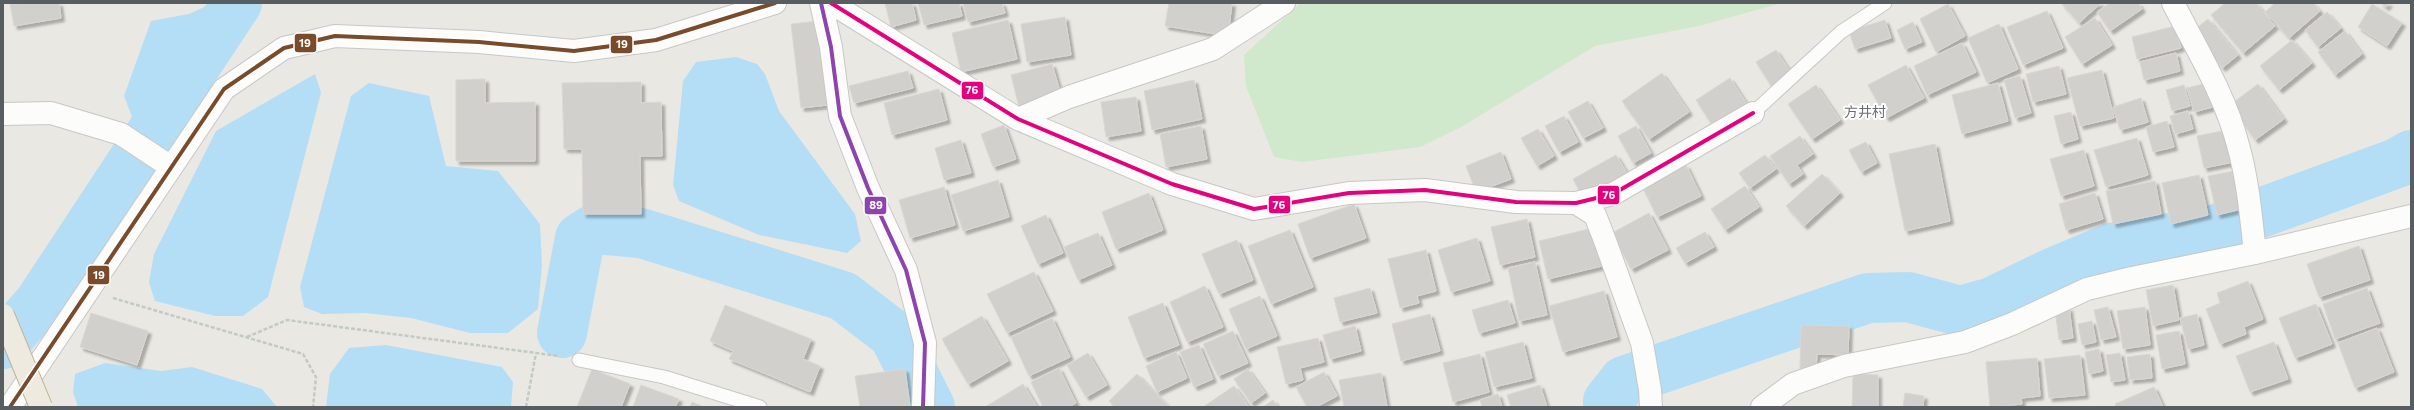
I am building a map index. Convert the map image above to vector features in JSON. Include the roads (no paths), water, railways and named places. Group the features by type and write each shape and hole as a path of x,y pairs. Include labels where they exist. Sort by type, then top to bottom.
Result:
{"highway":[{"path":"3,314 41,407"}],"street":[{"path":"10,407 224,89 284,48 335,36 479,42 574,51 656,40 775,3"},
{"path":"821,3 831,47 840,116 868,188 906,270 925,343 923,407"},
{"path":"832,3 1018,119 1172,184 1254,209 1349,193 1425,190 1516,202 1576,203 1613,194 1754,113"},
{"path":"1018,119 1069,97 1214,49 1284,3"},
{"path":"2173,3 2226,112 2238,144 2250,198 2254,245"},
{"path":"3,114 51,113 122,134 171,167"},
{"path":"1576,203 1595,215 1642,343 1650,399"},
{"path":"1762,407 1793,384 1844,366 1965,342 2012,324 2087,289 2254,245 2411,216"}],"lane":[{"path":"1754,113 1842,32 1885,3"},
{"path":"579,360 664,377 760,407"}],"water":[{"path":"213,3 260,3 219,51 164,142 136,127 124,96 151,21 189,14"},
{"path":"736,57 757,64 765,74 779,111 855,214 861,241 847,253 759,235 679,201 673,185 683,81 696,62"},
{"path":"315,74 321,93 268,297 243,316 215,316 155,301 149,282 154,254 216,131"},
{"path":"369,83 429,96 446,166 498,171 540,224 542,265 538,309 508,333 470,333 411,318 365,313 322,314 304,307 300,287 351,96"},
{"path":"386,345 502,367 513,382 511,407 326,407 330,374 349,348"},
{"path":"105,363 161,371 192,367 262,389 277,407 78,407 73,392 75,374"}],"waterway":[{"path":"3,344 39,303 237,3"},
{"path":"1608,407 1608,401 1624,381 1868,298 1908,297 1960,311 1992,302 2052,273 2111,248 2208,232 2397,163 2411,155"},
{"path":"562,333 580,238 594,229 641,233 843,296 894,335 930,407"}],"district":[{"name":"方井村","path":"1865,111"}]}
